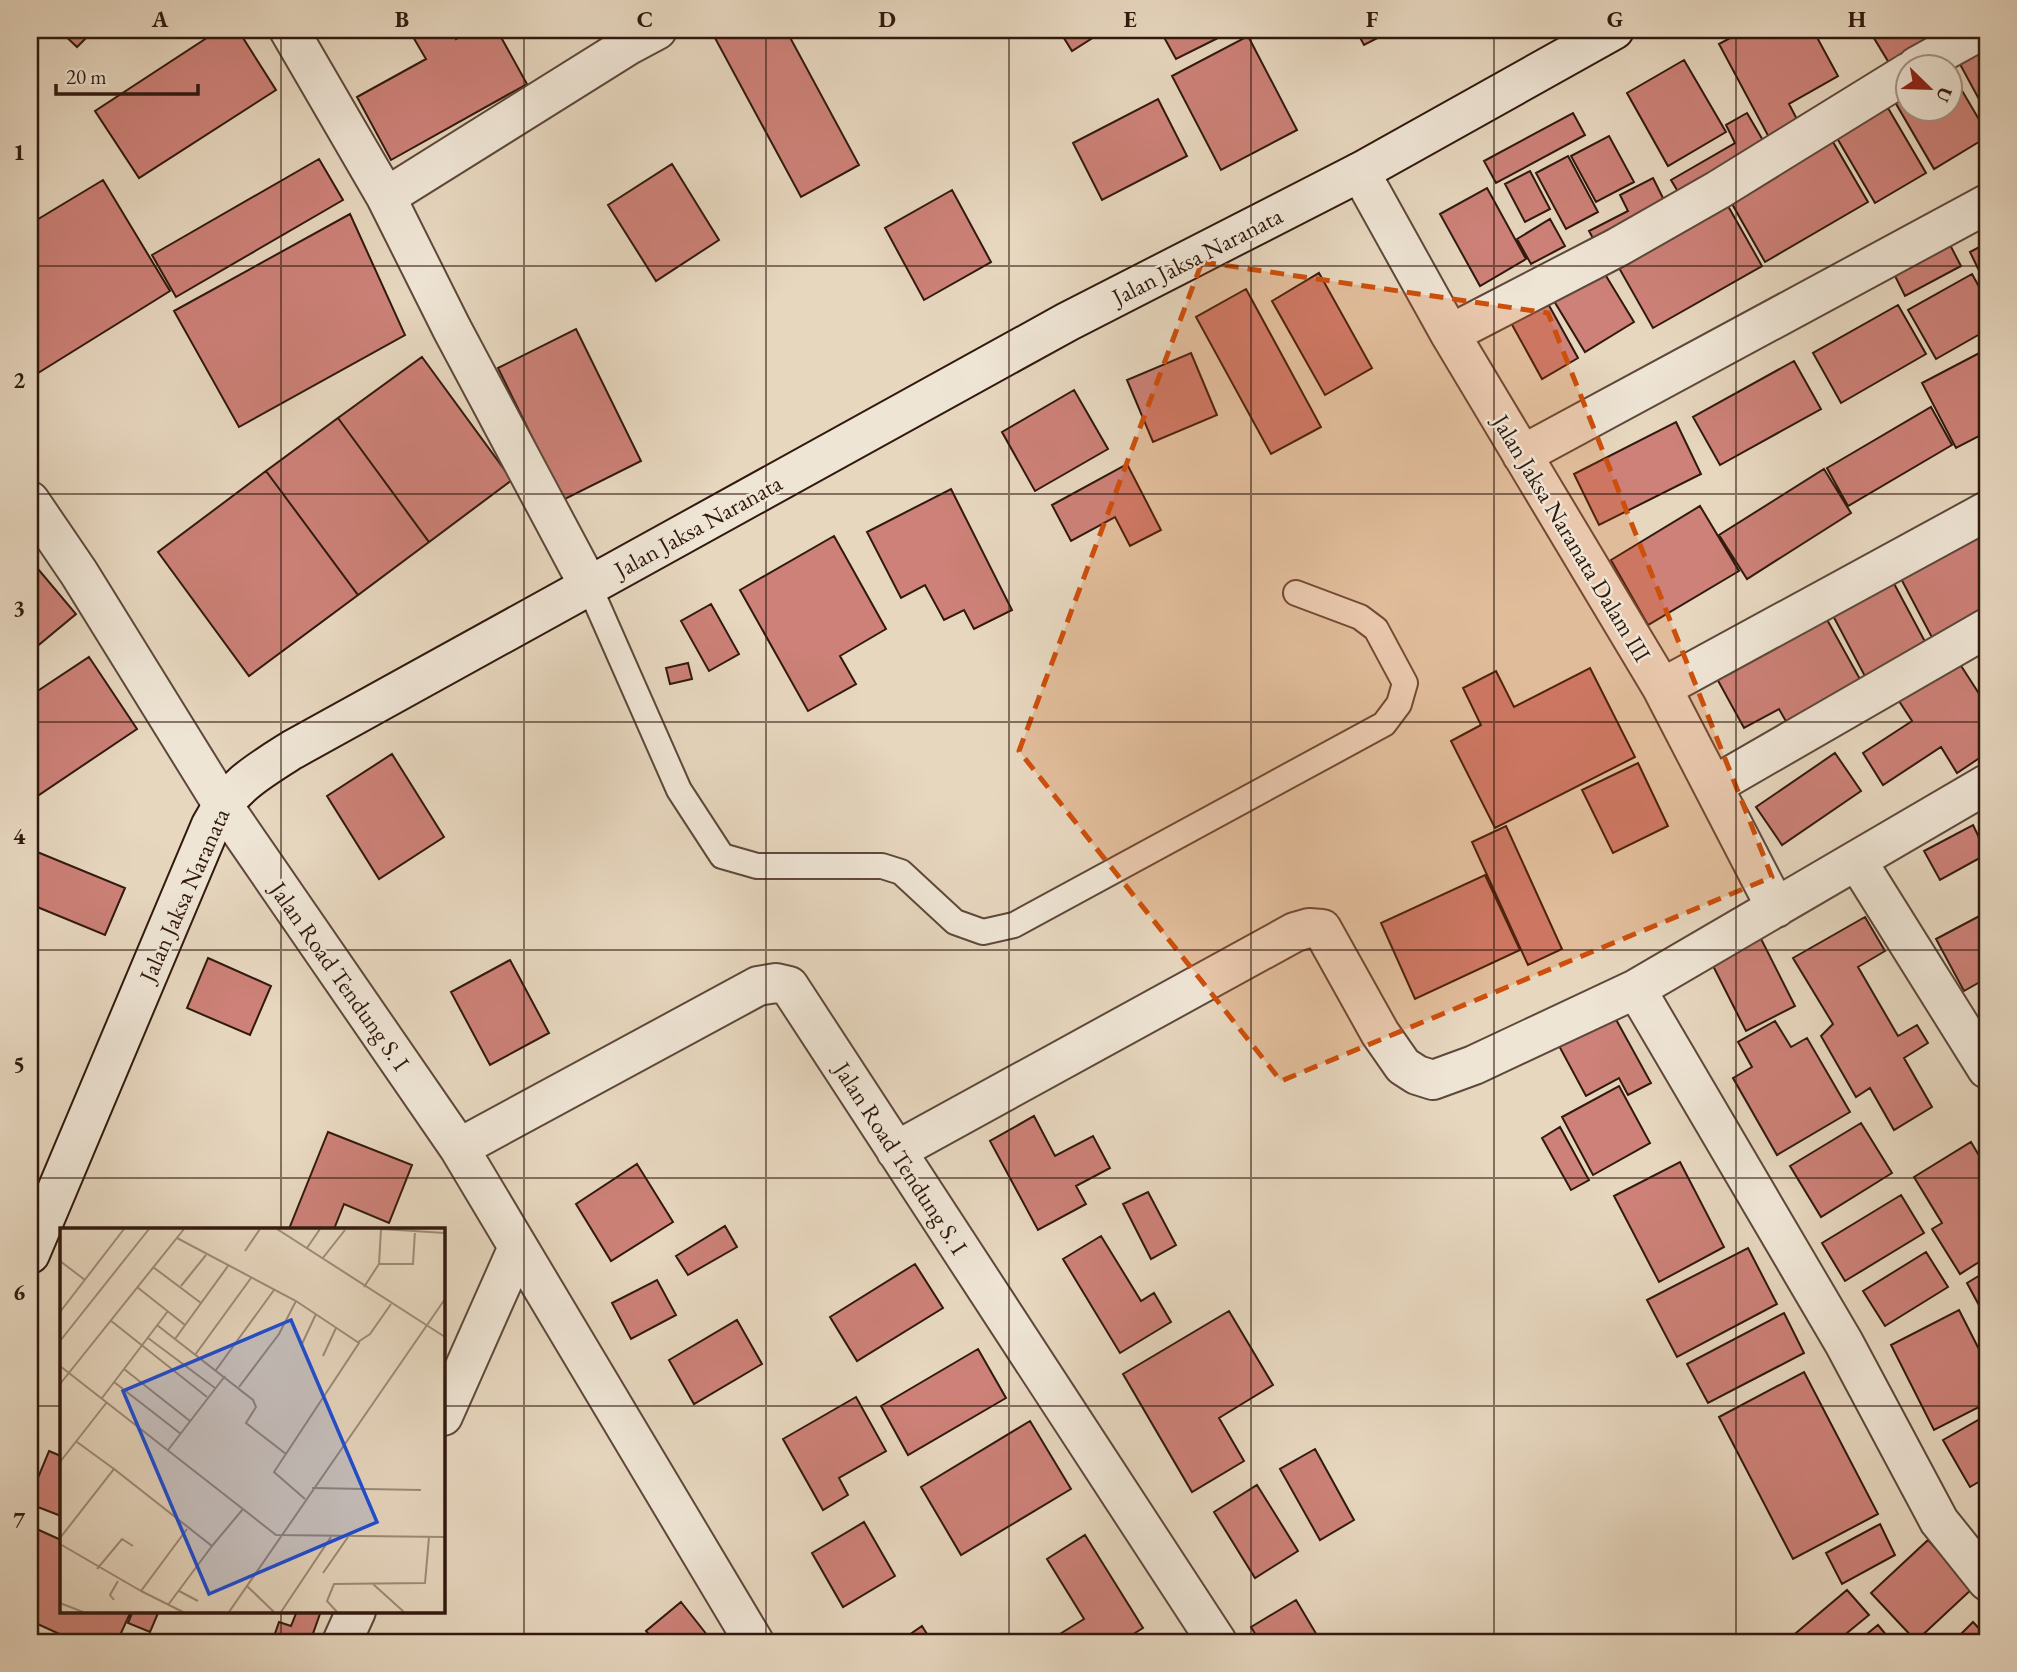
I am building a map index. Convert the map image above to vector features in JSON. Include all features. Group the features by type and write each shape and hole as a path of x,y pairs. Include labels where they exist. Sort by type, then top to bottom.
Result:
{"street":[{"path":"289,30 386,197 452,329 589,586"},
{"name":"Jalan Jaksa Naranata","path":"33,1232 222,804 250,777 292,750 1068,322 1360,172 1614,30"},
{"path":"1942,52 1982,30"},
{"path":"386,197 635,35"},
{"path":"1450,334 1674,216 1895,81"},
{"name":"Jalan Jaksa Naranata Dalam III","path":"1360,172 1450,334 1662,688 1776,908"},
{"path":"1522,455 1987,204"},
{"name":"Jalan Road Tendung S. I","path":"30,501 79,573 222,804 458,1148 754,1642"},
{"path":"1662,688 1987,512"},
{"path":"1713,786 1987,628"},
{"path":"896,1151 1295,932 1309,928 1322,929 1380,1032 1404,1066 1417,1075 1433,1080 1474,1065 1636,989 1987,784"},
{"path":"1857,861 1987,1069"},
{"name":"Jalan Road Tendung S. I","path":"458,1148 758,986 776,983 789,986 1217,1642"},
{"path":"1636,989 1844,1343 1940,1521 1987,1581"},
{"path":"444,1414 518,1247"},
{"path":"342,1642 356,1612"}],"lane":[{"path":"589,586 679,790 722,856 757,866 882,866 901,872 955,922 983,932 1014,925 1384,724 1399,704 1405,683 1376,629 1360,617 1296,593"}],"highlighted area":[{"path":"1202,262 1548,313 1772,877 1281,1081 1019,751"}],"building":[{"path":"59,30 94,30 77,47"},
{"path":"219,30 238,30 276,90 139,178 95,111"},
{"path":"409,30 452,30 456,39 472,30 497,30 527,84 391,160 357,97 426,59"},
{"path":"730,30 786,30 859,165 801,197 715,38"},
{"path":"1059,30 1105,30 1072,51"},
{"path":"1160,30 1234,30 1176,59"},
{"path":"1356,30 1393,30 1364,45"},
{"path":"1745,30 1813,30 1838,76 1789,104 1801,127 1772,143 1719,44"},
{"path":"1869,30 1961,30 1925,52 1895,52 1894,71"},
{"path":"1248,36 1297,130 1221,170 1172,76"},
{"path":"1987,37 1987,114 1965,73 1965,52 1960,52"},
{"path":"1684,60 1726,132 1668,166 1627,93"},
{"path":"1965,96 1987,137 1934,169 1907,122 1965,122"},
{"path":"1158,99 1187,156 1102,200 1073,143"},
{"path":"1888,108 1926,173 1875,203 1837,138"},
{"path":"1573,113 1585,135 1496,183 1484,161"},
{"path":"1747,113 1771,154 1686,205 1671,180 1735,143 1726,125"},
{"path":"1609,136 1634,182 1596,202 1571,156"},
{"path":"1833,142 1868,202 1765,262 1731,202"},
{"path":"1568,156 1598,212 1566,229 1536,173"},
{"path":"319,159 343,200 176,297 152,255"},
{"path":"672,164 719,240 656,281 608,205"},
{"path":"1530,171 1550,209 1525,222 1505,184"},
{"path":"1653,178 1671,214 1600,251 1589,231 1628,211 1620,195"},
{"path":"103,180 170,291 30,378 30,224"},
{"path":"1487,188 1526,259 1480,286 1440,214"},
{"path":"952,190 991,262 924,300 885,228"},
{"path":"1728,206 1762,266 1653,328 1619,268"},
{"path":"350,214 405,335 239,427 174,311"},
{"path":"1550,219 1565,246 1531,264 1517,239"},
{"path":"1948,241 1961,266 1905,296 1892,270"},
{"path":"1987,243 1987,287 1970,252"},
{"path":"1600,266 1634,322 1585,352 1551,296"},
{"path":"1319,273 1372,368 1325,395 1272,301"},
{"path":"1972,274 1987,301 1987,330 1936,359 1908,310"},
{"path":"1246,289 1321,427 1271,454 1196,317"},
{"path":"1546,300 1578,358 1542,379 1510,321"},
{"path":"1898,305 1926,354 1841,403 1813,353"},
{"path":"576,329 641,461 563,500 498,368"},
{"path":"1987,349 1987,432 1956,448 1922,383"},
{"path":"1191,353 1217,415 1153,442 1127,380"},
{"path":"422,357 512,480 429,542 338,418"},
{"path":"1794,361 1821,409 1720,465 1693,417"},
{"path":"1074,390 1108,449 1035,491 1002,432"},
{"path":"1931,407 1952,445 1848,506 1827,468"},
{"path":"338,418 429,542 358,595 266,471"},
{"path":"1676,422 1701,474 1599,525 1574,474"},
{"path":"1127,464 1161,530 1130,546 1115,517 1071,541 1052,505"},
{"path":"1824,469 1851,513 1747,579 1719,535"},
{"path":"266,471 358,595 249,676 158,552"},
{"path":"951,489 1012,610 974,629 964,610 944,620 925,585 901,598 867,532"},
{"path":"1700,506 1739,571 1648,625 1611,560"},
{"path":"1987,525 1987,619 1937,647 1898,573"},
{"path":"834,536 886,629 840,656 856,684 808,711 740,590"},
{"path":"38,569 76,614 35,648 30,642 30,576"},
{"path":"1891,578 1929,649 1868,682 1830,610"},
{"path":"711,604 739,654 709,671 681,621"},
{"path":"1825,616 1866,690 1792,732 1779,709 1744,728 1716,677"},
{"path":"89,657 137,729 30,801 30,696"},
{"path":"1956,658 1987,706 1987,753 1957,773 1941,747 1883,785 1863,753 1912,721 1897,698"},
{"path":"688,663 692,679 670,684 666,668"},
{"path":"1590,668 1635,757 1495,828 1451,741 1481,725 1463,688 1496,671 1514,707"},
{"path":"1835,753 1861,791 1782,845 1756,807"},
{"path":"392,754 444,837 379,879 327,796"},
{"path":"1638,763 1668,826 1613,853 1582,790"},
{"path":"1973,825 1987,854 1940,880 1924,851"},
{"path":"1506,826 1562,949 1528,965 1472,842"},
{"path":"30,849 125,888 105,935 30,904"},
{"path":"1485,875 1520,950 1415,999 1381,923"},
{"path":"1987,912 1987,978 1964,991 1936,939"},
{"path":"1865,917 1885,951 1858,967 1898,1036 1917,1025 1928,1043 1904,1058 1932,1107 1894,1130 1870,1088 1856,1097 1821,1036 1833,1024 1793,958"},
{"path":"1755,927 1795,1006 1746,1031 1706,952"},
{"path":"208,958 271,986 250,1035 187,1008"},
{"path":"510,960 549,1033 490,1065 451,992"},
{"path":"1613,1014 1651,1083 1628,1095 1619,1078 1586,1096 1558,1044"},
{"path":"1775,1021 1791,1047 1807,1038 1850,1112 1777,1155 1733,1078 1752,1067 1738,1042"},
{"path":"1619,1086 1650,1143 1593,1175 1562,1117"},
{"path":"1034,1116 1055,1156 1093,1136 1110,1168 1076,1186 1086,1204 1038,1230 990,1141"},
{"path":"1861,1123 1892,1173 1821,1217 1790,1166"},
{"path":"1560,1127 1589,1180 1571,1190 1542,1138"},
{"path":"328,1132 412,1165 389,1223 344,1204 334,1228 289,1228"},
{"path":"1971,1142 1987,1169 1987,1257 1960,1274 1932,1229 1942,1223 1914,1177"},
{"path":"1680,1162 1724,1247 1659,1282 1614,1196"},
{"path":"637,1164 673,1222 611,1261 576,1204"},
{"path":"1148,1192 1176,1245 1151,1259 1123,1204"},
{"path":"1901,1195 1924,1233 1845,1281 1822,1243"},
{"path":"725,1226 737,1247 688,1275 676,1256"},
{"path":"1101,1236 1141,1301 1154,1293 1171,1322 1120,1353 1063,1259"},
{"path":"1748,1248 1777,1304 1677,1357 1647,1300"},
{"path":"1926,1252 1948,1287 1885,1326 1863,1291"},
{"path":"915,1264 943,1308 857,1361 830,1317"},
{"path":"1987,1271 1987,1320 1967,1283"},
{"path":"657,1280 676,1315 631,1339 612,1303"},
{"path":"1959,1310 1987,1365 1987,1403 1934,1430 1891,1345"},
{"path":"1229,1311 1273,1385 1219,1418 1244,1461 1192,1492 1123,1374"},
{"path":"1784,1313 1804,1353 1708,1403 1687,1364"},
{"path":"737,1320 762,1364 694,1404 669,1360"},
{"path":"978,1349 1006,1398 908,1455 881,1406"},
{"path":"1804,1372 1878,1514 1793,1559 1719,1417"},
{"path":"856,1397 886,1451 839,1478 848,1495 823,1510 783,1439"},
{"path":"1987,1415 1987,1477 1970,1487 1943,1440"},
{"path":"1030,1421 1071,1489 961,1555 921,1487"},
{"path":"1315,1449 1354,1520 1320,1540 1280,1469"},
{"path":"49,1451 60,1456 60,1516 30,1504 30,1497"},
{"path":"1257,1485 1298,1551 1255,1578 1214,1512"},
{"path":"864,1522 895,1576 843,1607 812,1553"},
{"path":"1880,1524 1895,1555 1842,1584 1826,1553"},
{"path":"30,1526 60,1540 60,1612 131,1612 117,1642 77,1642 31,1621 30,1625"},
{"path":"1085,1535 1143,1628 1127,1638 1130,1642 1047,1642 1084,1619 1047,1559"},
{"path":"1928,1540 1973,1588 1916,1641 1871,1593"},
{"path":"1847,1590 1869,1615 1836,1642 1794,1642 1790,1638"},
{"path":"1296,1600 1321,1642 1260,1642 1251,1627"},
{"path":"681,1602 711,1640 655,1642 646,1631"},
{"path":"133,1612 159,1612 150,1632 128,1623"},
{"path":"297,1612 321,1612 310,1642 272,1642 279,1622 291,1626"},
{"path":"1973,1622 1987,1637 1987,1642 1953,1642"},
{"path":"1878,1625 1892,1642 1857,1642"},
{"path":"922,1626 932,1642 899,1642"}]}
